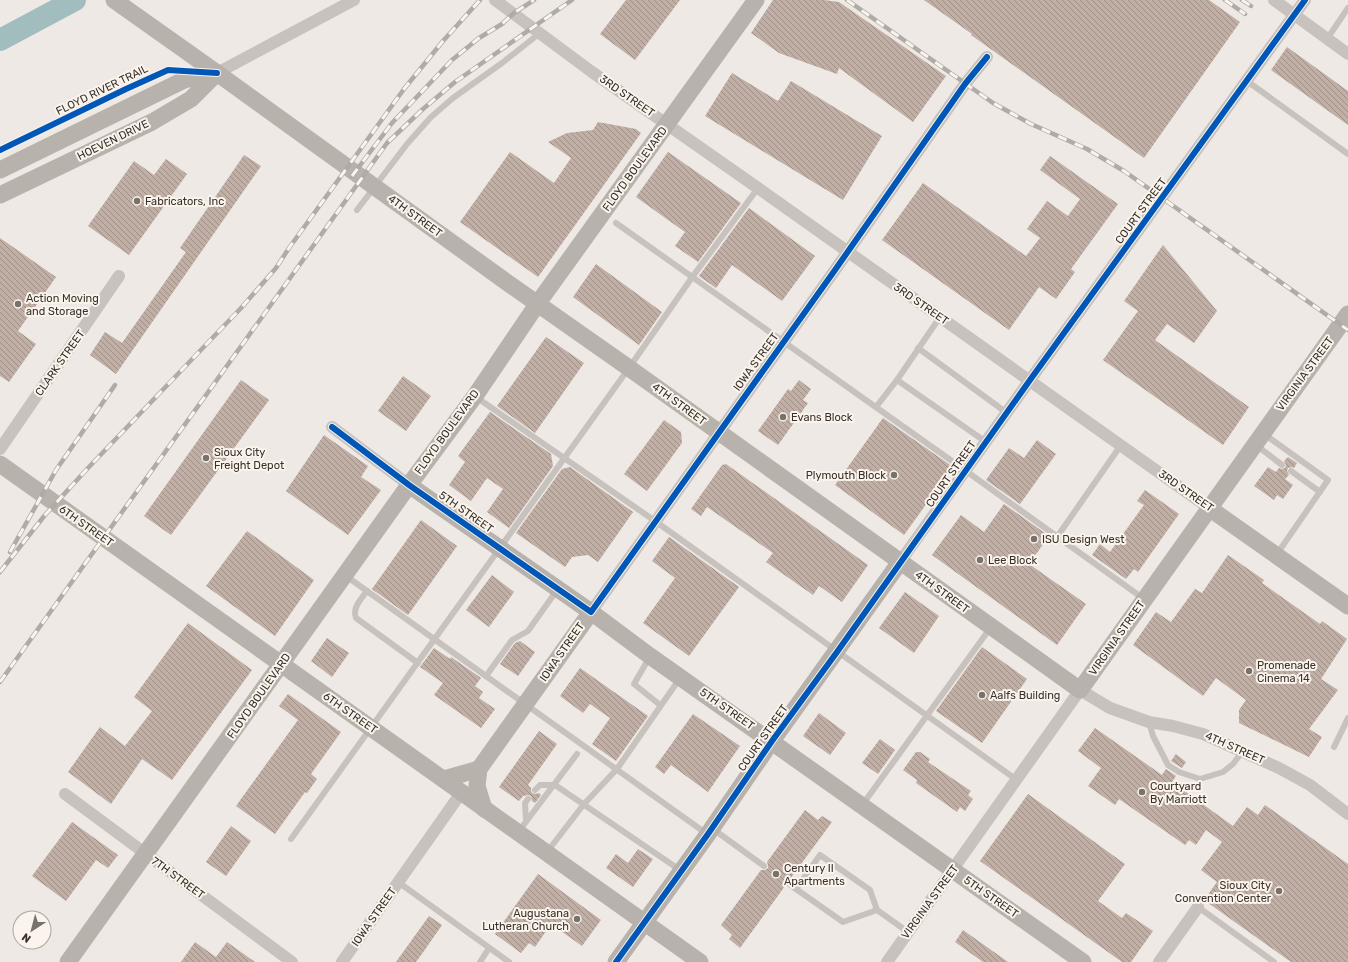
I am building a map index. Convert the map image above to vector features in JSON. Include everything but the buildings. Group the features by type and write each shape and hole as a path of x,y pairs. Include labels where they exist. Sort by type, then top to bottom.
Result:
{"main road":[{"name":"4TH STREET","path":"114,0 218,73 512,286 538,303 1080,690"},
{"name":"FLOYD BOULEVARD","path":"68,962 146,855 474,396 538,303 756,0"},
{"name":"HOEVEN DRIVE","path":"0,170 184,80 218,73"},
{"name":"HOEVEN DRIVE","path":"0,195 152,122 191,99 218,73"},
{"name":"VIRGINIA STREET","path":"1080,690 1348,314"},
{"name":"6TH STREET","path":"0,464 444,779 484,809 522,827 546,853 700,962"},
{"name":"5TH STREET","path":"410,484 591,612 650,656 1083,962"},
{"name":"3RD STREET","path":"1209,508 1348,606"},
{"name":"COURT STREET","path":"616,962 900,562"},
{"name":"IOWA STREET","path":"478,769 591,612"},
{"path":"444,779 478,769 477,786 484,809"}],"street":[{"name":"HOEVEN DRIVE","path":"218,73 354,0"},
{"name":"3RD STREET","path":"495,0 592,72 1030,380 1209,508"},
{"path":"1274,0 1348,54"},
{"name":"COURT STREET","path":"900,562 1305,0"},
{"name":"IOWA STREET","path":"591,612 718,432 848,252 965,84 987,57"},
{"name":"CLARK STREET","path":"0,449 119,276"},
{"name":"5TH STREET","path":"332,427 410,484"},
{"name":"4TH STREET","path":"1080,690 1110,708 1149,722 1173,726 1202,734 1279,768 1310,785 1348,814"},
{"name":"VIRGINIA STREET","path":"887,962 1080,690"},
{"name":"IOWA STREET","path":"342,962 461,793"},
{"name":"7TH STREET","path":"64,794 292,962"},
{"path":"1159,962 1198,907"}],"lane":[{"path":"1327,39 1348,8"},
{"path":"357,210 408,144 432,117 454,98 540,33"},
{"path":"1247,81 1348,154"},
{"path":"291,839 418,664 693,276 758,188"},
{"path":"616,223 693,276 783,342 1144,599"},
{"path":"876,407 897,380 940,317"},
{"path":"918,348 1007,413"},
{"path":"897,380 986,442"},
{"path":"474,396 655,521 1017,780"},
{"path":"1258,439 1282,464"},
{"path":"1258,439 1328,480 1276,555"},
{"path":"1057,537 1121,445"},
{"path":"1291,471 1320,492"},
{"path":"345,575 617,769 764,866"},
{"path":"486,676 512,640 528,631 558,589"},
{"path":"367,591 356,606 354,613 356,618 418,664"},
{"path":"862,805 991,627"},
{"path":"650,656 634,684 660,705"},
{"path":"546,853 584,804 617,769 660,705 681,677"},
{"path":"1334,747 1348,718"},
{"path":"1149,722 1153,736 1168,765 1179,772 1200,779 1223,772 1233,764 1242,752"},
{"path":"522,827 577,754"},
{"path":"535,790 540,784 555,785 682,871"},
{"path":"522,827 525,803 528,799"},
{"path":"796,889 820,855 870,890 877,910 908,932"},
{"path":"398,882 509,962"},
{"path":"788,883 843,922 877,910"},
{"path":"1198,907 1274,962"},
{"path":"480,962 489,948"}],"waterway":[{"path":"0,40 75,0"}],"railway":[{"path":"0,572 45,515 242,307 276,268 404,89 443,41 480,0"},
{"path":"352,176 392,123 452,60 479,38 502,24 514,13 534,0"},
{"path":"0,682 387,143 423,109 455,82 572,0"},
{"path":"847,0 993,103 1031,124 1087,149 1124,171 1348,330"},
{"path":"1225,0 1245,14"},
{"path":"1242,0 1251,6"},
{"path":"10,552 56,470 115,385"}],"cycle path":[{"path":"616,962 1030,380 1305,0"},
{"path":"332,427 409,485 591,612 835,270 965,84 987,57"},
{"name":"FLOYD RIVER TRAIL","path":"0,150 168,70 217,73"}],"place":[{"name":"Fabricators, Inc","path":"137,201"},
{"name":"Action Moving and Storage","path":"18,304"},
{"name":"Evans Block","path":"783,417"},
{"name":"Sioux City Freight Depot","path":"206,458"},
{"name":"Plymouth Block","path":"894,475"},
{"name":"ISU Design West","path":"1034,539"},
{"name":"Lee Block","path":"980,560"},
{"name":"Promenade Cinema 14","path":"1249,671"},
{"name":"Aalfs Building","path":"982,695"},
{"name":"Courtyard By Marriott","path":"1142,792"},
{"name":"Century II Apartments","path":"776,874"},
{"name":"Sioux City Convention Center","path":"1279,891"},
{"name":"Augustana Lutheran Church","path":"577,919"}]}
